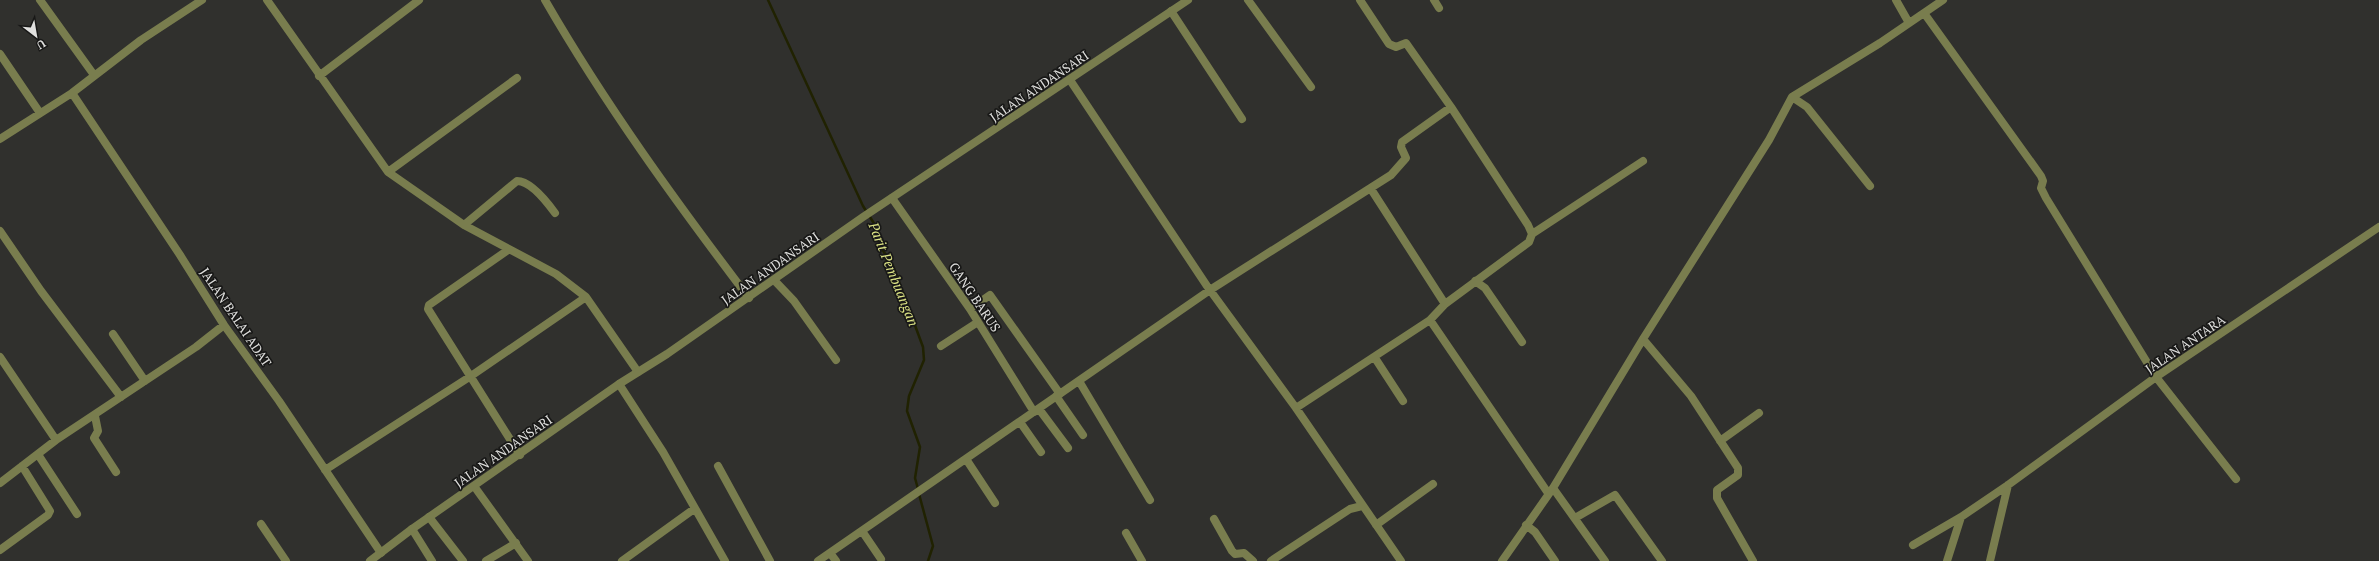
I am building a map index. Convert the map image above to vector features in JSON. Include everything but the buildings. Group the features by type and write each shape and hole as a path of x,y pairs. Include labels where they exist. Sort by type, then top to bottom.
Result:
{"street":[{"path":"40,0 94,75"},
{"path":"0,139 72,93 141,40 202,0"},
{"path":"267,0 388,172 464,225 508,250 556,274 586,297 638,372"},
{"path":"320,76 419,0"},
{"path":"545,0 571,45 687,217 749,298"},
{"name":"JALAN ANDANSARI","path":"371,561 429,517 620,384 749,298 863,217 1188,0"},
{"path":"1248,0 1311,87"},
{"path":"1360,0 1389,44 1396,46 1406,43 1451,107 1528,225 1532,234"},
{"path":"1434,0 1439,8"},
{"path":"1896,0 1909,24"},
{"path":"1502,561 1550,490 1643,339 1769,140 1792,97 1909,24 1943,0"},
{"path":"1171,11 1242,119"},
{"path":"1924,13 2041,176 2043,181 2041,188 2046,198 2156,377 2236,480"},
{"path":"0,54 40,113"},
{"path":"388,172 518,78"},
{"path":"1070,80 1210,290 1296,408 1401,561"},
{"name":"JALAN BALAI ADAT","path":"72,93 180,254 224,325 381,553"},
{"path":"1792,97 1807,107 1870,186"},
{"path":"818,561 1210,290 1391,175 1406,158 1401,147 1402,142 1451,107"},
{"path":"1296,408 1375,358 1430,320 1445,304 1475,280 1529,242 1532,234 1643,161"},
{"path":"464,225 517,181 522,181 544,199 555,213"},
{"path":"1371,189 1445,304"},
{"name":"GANG BARUS","path":"892,198 970,309 1037,410 1068,448"},
{"name":"JALAN ANTARA","path":"1913,545 1961,517 2008,485 2156,377 2379,227"},
{"path":"0,231 41,291 121,398"},
{"path":"508,250 429,306 428,312 471,376 520,455"},
{"path":"774,280 794,301 836,360"},
{"path":"1475,280 1485,288 1522,342"},
{"path":"970,309 990,295 1058,395 1083,435"},
{"path":"325,470 471,376 586,297"},
{"path":"1430,320 1550,490 1575,518 1605,561"},
{"path":"941,346 978,322"},
{"path":"0,482 39,456 56,440 121,398 224,325"},
{"path":"113,334 145,381"},
{"path":"1643,339 1691,396 1740,471 1738,475 1717,490 1717,498 1753,561"},
{"path":"0,357 56,440"},
{"path":"1375,358 1403,401"},
{"path":"1079,381 1150,500"},
{"path":"620,384 663,452 721,560"},
{"path":"1720,441 1759,412"},
{"path":"94,416 98,431 94,438 116,472"},
{"path":"1020,422 1041,452"},
{"path":"39,456 77,514"},
{"path":"966,459 995,503"},
{"path":"0,550 48,516 50,511 22,466"},
{"path":"718,466 770,561"},
{"path":"1376,525 1433,484"},
{"path":"1990,561 2008,485"},
{"path":"474,486 528,561"},
{"path":"1575,518 1615,495 1662,561"},
{"path":"1271,561 1350,509 1362,506"},
{"path":"622,561 694,509"},
{"path":"429,517 462,561"},
{"path":"1947,561 1961,517"},
{"path":"1214,519 1232,551 1235,554 1244,553 1253,561"},
{"path":"261,524 286,561"},
{"path":"1526,525 1535,532 1555,561"},
{"path":"412,529 432,561"},
{"path":"862,531 881,560"},
{"path":"1126,533 1142,561"},
{"path":"486,561 516,543"},
{"path":"830,553 836,561"}],"waterway":[{"name":"Parit Pembuangan","path":"768,0 863,206 875,225 882,249 893,266 923,347 924,360 909,396 907,411 920,447 915,478 918,489"},
{"name":"Parit Pembuangan","path":"919,494 933,546 928,561"}]}
